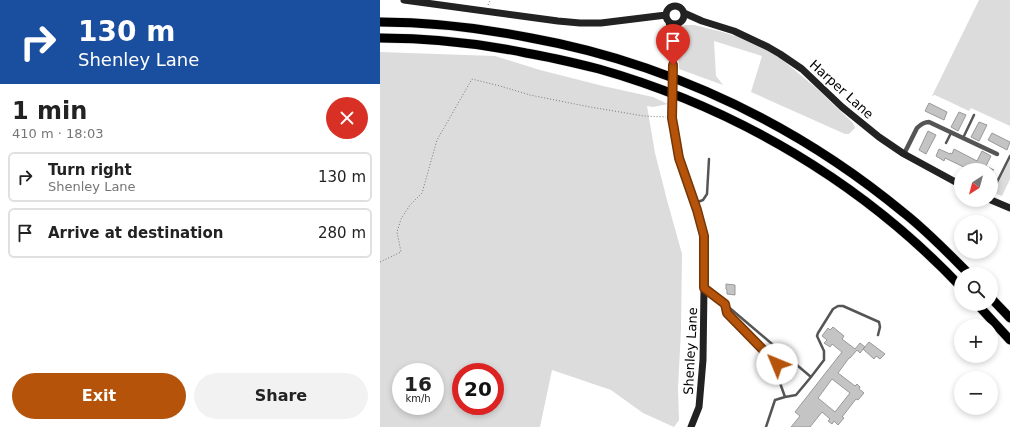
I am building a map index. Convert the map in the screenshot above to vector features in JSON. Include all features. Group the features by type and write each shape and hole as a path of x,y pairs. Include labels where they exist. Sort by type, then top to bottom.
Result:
{"highway":[{"path":"380,22 453,26 509,33 566,44 611,56 696,87 748,111 798,139 845,169 904,213 932,237 962,267"},
{"path":"380,38 455,42 497,47 555,58 663,90 716,112 755,131 826,173 864,200 915,242 954,280"},
{"path":"998,305 1010,318"},
{"path":"983,311 1010,340"}],"main road":[{"path":"404,0 558,22 601,23 666,16"},
{"path":"681,0 684,16 680,23 674,24 669,22 666,18 667,10 676,3 677,6 683,11"},
{"name":"Harper Lane","path":"683,11 702,21 734,31 780,54 802,69 862,125 904,154 954,181"},
{"name":"Harper Lane","path":"680,23 702,21"},
{"name":"Shenley Lane","path":"669,22 673,39 672,118 676,144 679,158 704,236 703,360 699,407 691,427"},
{"name":"Shenley Lane","path":"673,39 680,23"},
{"path":"998,203 1010,208"}],"street":[{"path":"904,154 917,128 926,122 929,122 997,154"}],"lane":[{"path":"962,138 974,115"},
{"path":"946,143 951,133"},
{"path":"998,180 1010,156"},
{"path":"695,204 703,200 708,194 709,159"},
{"path":"704,288 811,377"},
{"path":"725,304 727,313 777,364 780,383 785,396"},
{"path":"766,427 775,400 785,396 796,395 824,360 824,351 817,336 833,310 838,306 843,306 879,322 880,327 878,335"}],"path":[{"path":"380,262 401,252 397,232 401,219 410,205 422,193 436,140 472,80 500,86 530,95 590,107 644,116 672,118"}],"shaded area":[{"path":"979,0 1010,0 1010,126 971,108 969,111 935,95 932,96"},
{"path":"685,25 694,25 719,31 742,38 762,47 780,58 815,87 853,123 855,128 849,134 845,134 751,92 762,56 714,41 716,76 723,85 679,69 678,32 680,28"},
{"path":"380,52 495,56 540,70 653,97 668,104 653,107 647,106 655,153 682,254 681,330 678,388 679,420 674,427 643,413 611,390 552,370 540,427 380,427"},
{"path":"1010,159 1010,179 1002,196 998,194 998,182"}],"building":[{"path":"929,103 947,112 944,120 925,111"},
{"path":"959,112 966,115 958,131 951,127"},
{"path":"979,122 987,125 979,141 971,137"},
{"path":"928,131 936,135 926,154 919,150"},
{"path":"992,133 1010,142 1007,150 988,140"},
{"path":"939,149 952,154 954,149 977,161 982,151 991,156 988,163 955,163 945,158 944,161 936,156"},
{"path":"726,284 735,285 735,295 727,294"},
{"path":"833,327 844,336 842,339 855,349 860,343 865,347 860,353 857,350 838,373 855,386 857,384 860,387 859,389 864,393 858,400 856,399 842,417 844,418 838,425 834,421 832,424 828,421 830,419 822,412 810,427 791,427 800,416 795,412 842,352 832,344 830,347 824,343 827,340 822,336 828,328 830,330","holes":["832,379 850,393 835,412 818,398"]},
{"path":"869,342 885,354 880,359 876,356 874,359 863,349"}],"route":[{"path":"673,65 672,118 679,158 697,210 704,236 704,288 725,304 727,313 777,364"}]}
